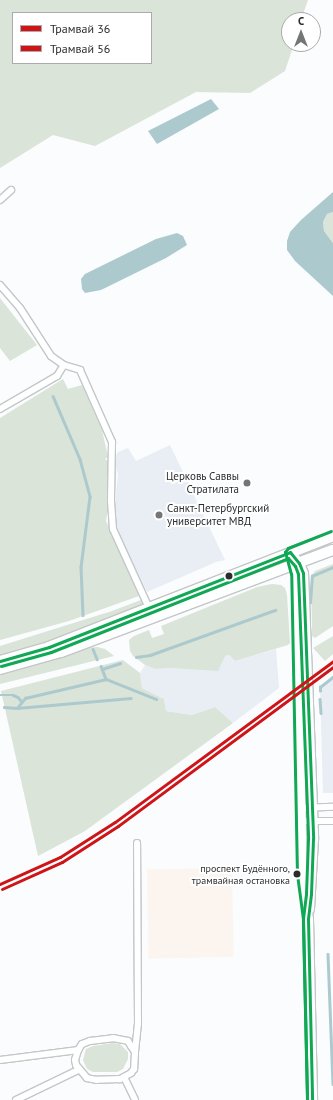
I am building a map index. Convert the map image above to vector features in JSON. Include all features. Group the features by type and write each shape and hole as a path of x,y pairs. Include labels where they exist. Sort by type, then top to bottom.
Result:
{"main road":[{"path":"0,661 49,647 333,536"},
{"path":"0,669 61,652 333,550"},
{"path":"290,552 296,564 303,573 312,808 311,894 308,919"},
{"path":"296,564 300,821 302,874 308,919 312,1100"}],"street":[{"path":"0,200 11,190"},
{"path":"0,285 20,308 51,356 64,365 80,370 112,442 111,501 113,529 149,608"},
{"path":"0,409 57,376 64,365"},
{"path":"300,808 333,807"},
{"path":"300,821 333,821"},
{"path":"135,1052 128,1041 113,1038 90,1040 82,1044 78,1050 75,1060 78,1070 87,1078 97,1080 124,1077 134,1069 138,1023 137,843"},
{"path":"0,1060 78,1050"},
{"path":"16,1100 78,1070"},
{"path":"124,1077 135,1100"}],"shaded area":[{"path":"0,0 308,0 304,12 281,12 281,52 291,52 285,71 250,93 196,92 95,146 53,135 0,168"},
{"path":"333,212 333,243 324,231 323,222 327,214"},
{"path":"0,298 37,345 10,361 0,348"},
{"path":"63,379 68,389 82,385 102,430 108,457 105,459 109,462 108,511 106,521 139,596 69,621 0,640 0,418"},
{"name":"Санкт-Петербургский университет МВД","path":"170,445 225,560 216,562 147,592 116,529 115,501 118,475 114,458 118,452 128,448 136,461"},
{"path":"333,564 333,626 315,638 312,636 311,577 315,571"},
{"path":"272,584 281,585 285,588 287,595 290,643 288,645 235,661 229,655 225,656 218,671 172,668 155,669 145,665 133,656 130,651 129,640 134,636 149,630 152,638 164,634 161,626 257,587"},
{"path":"141,600 144,606 45,644 0,656 0,646 112,611"},
{"path":"333,636 333,654 325,661 313,648"},
{"path":"97,647 105,649 114,656 0,684 0,673 84,648"},
{"path":"276,649 279,688 233,723 215,707 192,715 166,711 164,699 142,688 140,673 145,665 155,669 172,668 229,655 235,661"},
{"path":"123,660 140,673 142,688 164,699 166,711 192,715 215,707 233,723 85,831 38,856 1,691"},
{"path":"333,679 333,793 323,793 320,688"},
{"path":"232,868 234,957 149,958 147,869"},
{"path":"113,1043 120,1044 128,1052 128,1059 123,1069 117,1072 93,1072 87,1069 83,1060 86,1049 93,1046"}],"water":[{"path":"211,99 219,109 157,144 148,131"},
{"path":"333,192 333,212 327,214 323,222 324,231 333,243 333,296 295,261 287,250 287,241 290,232 301,220"},
{"path":"177,233 183,236 187,245 166,258 101,290 85,293 82,289 81,279 85,274 156,239"}],"waterway":[{"path":"53,396 80,459 90,497 81,567 83,615"},
{"path":"310,603 312,576 333,567"},
{"path":"136,657 150,655 275,610"},
{"path":"93,649 97,659"},
{"path":"102,669 120,663"},
{"path":"101,666 106,679 156,699"},
{"path":"320,691 320,687 333,677"},
{"path":"17,708 25,698 106,679"},
{"path":"0,695 13,695 18,697 22,702"},
{"path":"4,707 17,708 131,698"},
{"path":"320,699 321,713"},
{"path":"328,954 333,1084"}],"tram line":[{"name":"36","path":"0,884 60,857 115,822 333,661"},
{"name":"56","path":"2,889 62,862 118,826 333,667"}],"transit line":[{"path":"307,1100 303,919 297,874 291,574 285,552 288,548 331,531"},
{"path":"0,661 49,647 290,552 299,563 303,573 313,839 311,894 308,919 312,1100"},
{"path":"1,666 51,652 288,558 295,566 298,574 308,839 306,894 303,919 307,1100"}],"place":[{"name":"Церковь Саввы Стратилата","path":"247,483"},
{"name":"Санкт-Петербургский университет МВД","path":"159,515"},
{"name":"проспект Будённого, трамвайная остановка","path":"297,874"}]}
